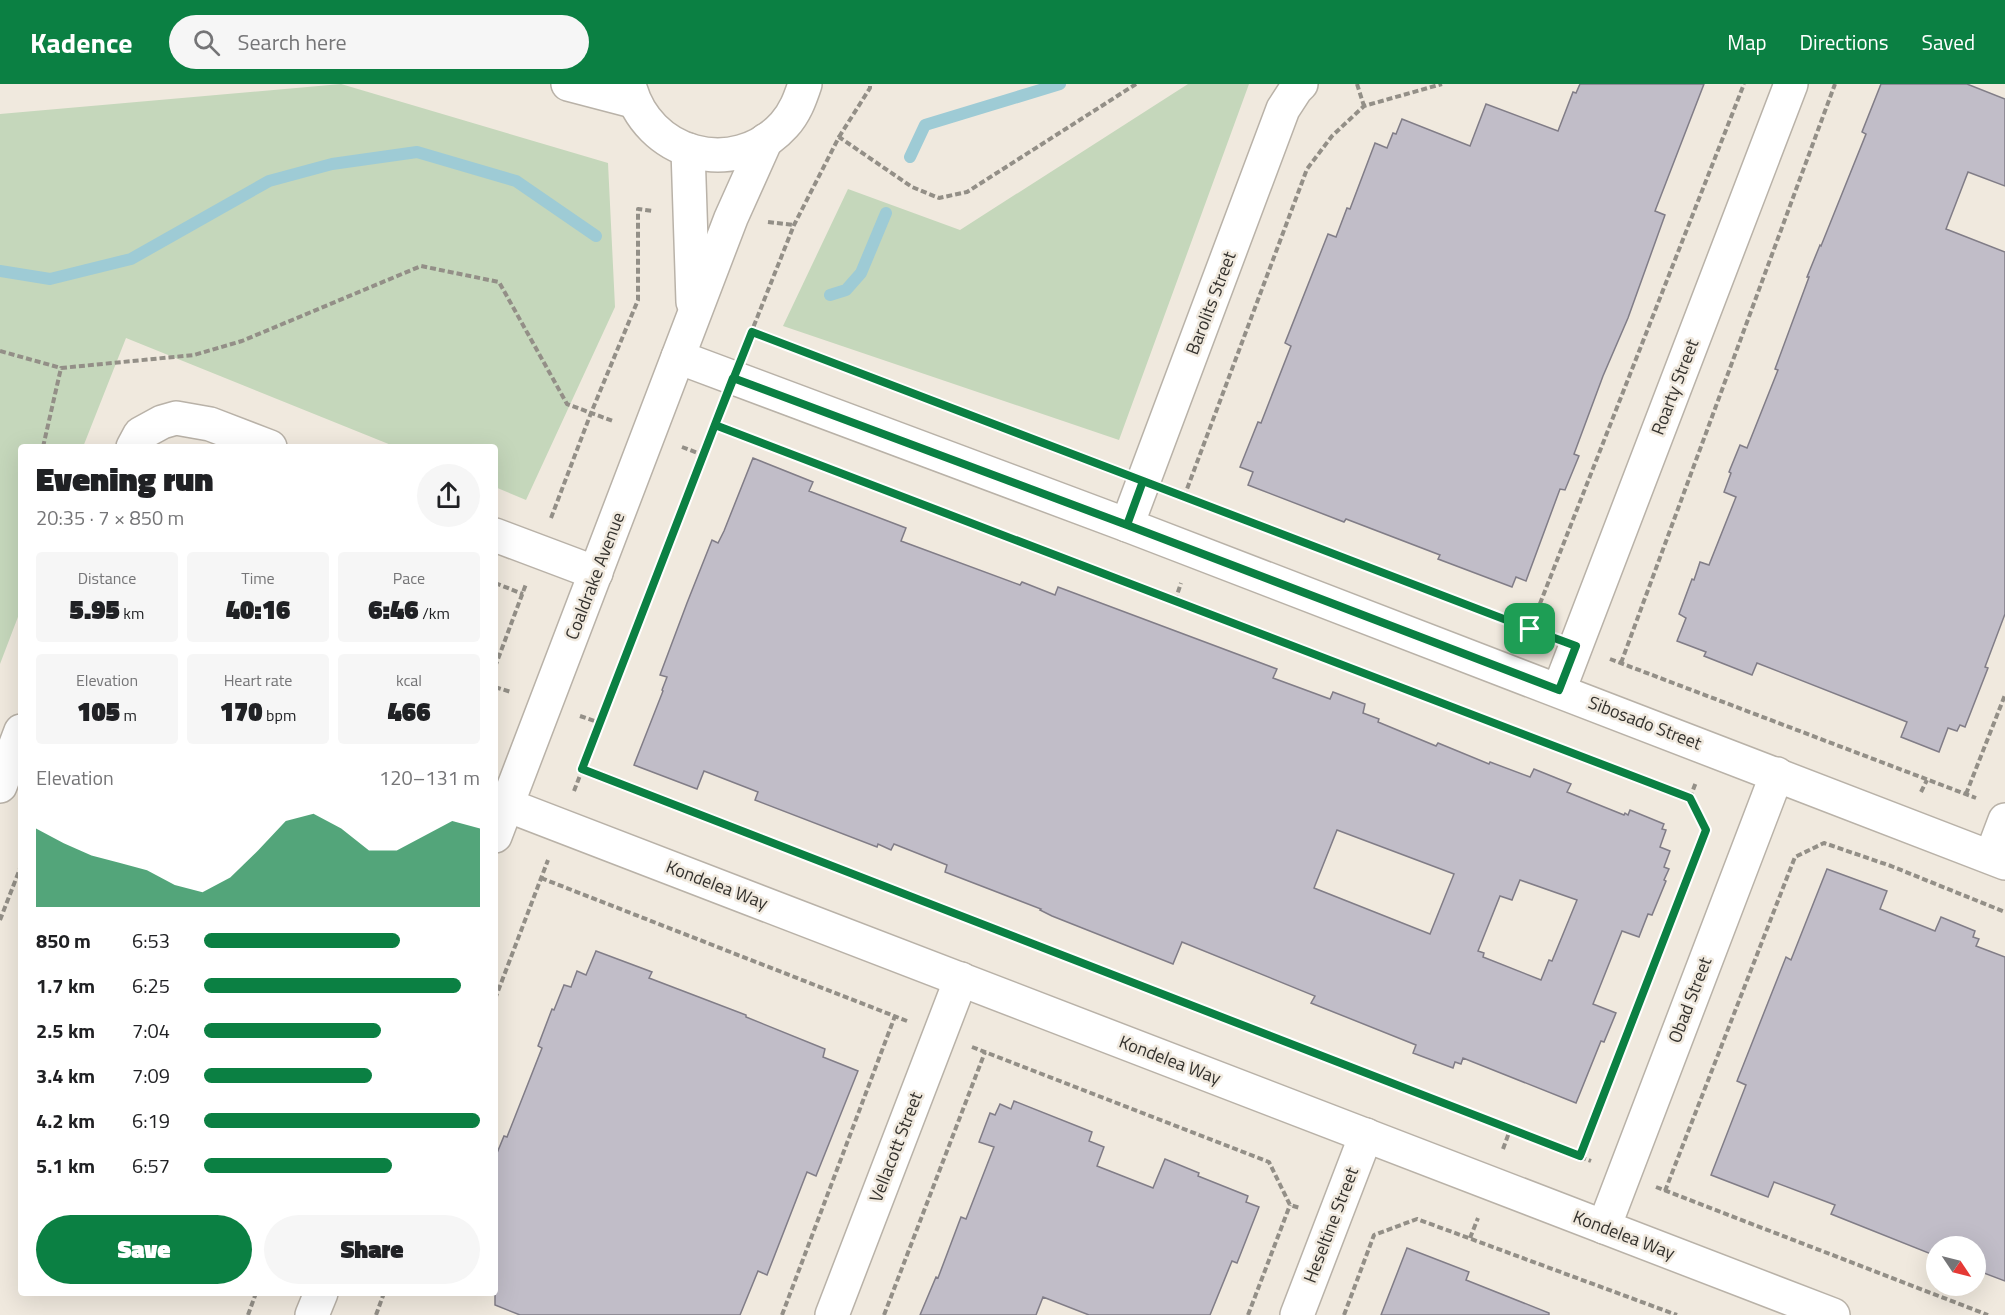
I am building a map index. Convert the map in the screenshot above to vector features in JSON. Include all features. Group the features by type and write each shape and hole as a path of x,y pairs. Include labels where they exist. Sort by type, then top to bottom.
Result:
{"street":[{"path":"568,84 631,92 647,122 665,139 688,150 715,155 742,152 766,140 785,124 798,104 805,84"},
{"name":"Barolits Street","path":"1127,525 1283,109 1301,84"},
{"name":"Roarty Street","path":"1559,690 1791,84"},
{"name":"Coaldrake Avenue","path":"498,828 731,218 766,140"},
{"name":"Coaldrake Avenue","path":"688,150 694,315"},
{"name":"Sibosado Street","path":"678,357 1127,525 1998,860"},
{"path":"135,444 140,434 162,422 176,418 210,424 262,444"},
{"path":"498,535 596,573"},
{"path":"0,786 18,739"},
{"name":"Obad Street","path":"1604,1227 1777,774"},
{"name":"Kondelea Way","path":"507,805 1833,1315"},
{"path":"1995,811 1998,860"},
{"name":"Vellacott Street","path":"832,1315 961,979"},
{"name":"Heseltine Street","path":"1297,1315 1366,1135"},
{"path":"312,1315 320,1296"}],"path":[{"path":"498,991 560,825 794,225 840,137 870,88 870,84"},
{"path":"840,137 912,187 939,198 967,192 1136,84"},
{"path":"1357,84 1364,106"},
{"path":"1184,497 1307,169 1332,136 1364,106 1442,84"},
{"path":"1530,629 1744,84"},
{"path":"1621,663 1834,84"},
{"path":"591,413 638,300 638,209"},
{"path":"0,351 61,368 194,355 242,341 421,266 499,282 567,404"},
{"path":"752,332 1966,794 1995,811"},
{"path":"44,444 61,368"},
{"path":"582,769 1580,1156 1706,830 1690,798 715,425"},
{"path":"498,584 523,594"},
{"path":"1966,794 2005,695"},
{"path":"1988,1315 1665,1191 1795,857 1824,843 1891,866 2005,912"},
{"path":"0,920 18,874"},
{"path":"782,1315 895,1016"},
{"path":"884,1315 985,1052"},
{"path":"1248,1315 1290,1205 1269,1162"},
{"path":"1344,1315 1374,1235 1417,1219 1677,1315"},
{"path":"248,1315 255,1296"},
{"path":"376,1315 383,1296"}],"green space":[{"path":"341,84 608,163 615,307 526,500 498,488 498,444 389,444 126,338 84,444 18,444 18,617 0,664 0,114"},
{"path":"1188,84 1249,84 1119,440 783,326 848,189 960,230"}],"building":[{"path":"1580,84 1704,84 1655,211 1665,215 1628,318 1603,376 1574,454 1579,456 1565,490 1560,489 1526,581 1516,577 1512,587 1438,559 1440,555 1346,519 1344,522 1248,485 1253,472 1240,467 1258,422 1261,423 1291,346 1285,343 1328,234 1336,237 1347,208 1350,209 1375,143 1387,148 1402,119 1470,146 1486,104 1558,131 1573,92 1576,93"},
{"path":"1881,84 1967,84 2005,99 2005,186 1968,172 1946,229 2005,252 2005,614 1985,667 1988,668 1965,727 1960,725 1957,731 1948,728 1939,752 1901,737 1907,722 1757,663 1752,675 1704,656 1706,652 1677,641 1686,618 1679,614 1692,579 1694,580 1700,562 1709,565 1736,497 1724,492 1731,473 1729,472 1740,445 1747,448 1778,370 1775,369 1809,277 1807,277 1866,134 1862,132"},
{"path":"753,458 813,482 809,491 906,528 901,541 1020,585 1022,582 1055,595 1058,587 1277,669 1273,678 1330,699 1333,692 1365,704 1363,713 1379,719 1378,722 1436,746 1438,743 1489,764 1490,762 1530,777 1534,769 1571,784 1567,792 1624,815 1625,813 1628,815 1630,810 1664,824 1662,829 1666,830 1660,847 1670,851 1664,867 1669,869 1664,880 1666,881 1652,915 1648,914 1639,937 1622,931 1593,1004 1616,1013 1604,1042 1601,1041 1576,1103 1463,1058 1461,1064 1455,1062 1453,1068 1413,1053 1416,1045 1311,1003 1315,996 1182,942 1173,964 945,872 947,865 894,844 891,850 878,844 877,847 755,800 758,792 704,771 697,789 634,765 663,691 667,677 660,675 687,603 712,540 718,543","holes":["1337,830 1454,874 1430,934 1314,888","1520,880 1577,900 1552,961 1549,960 1541,980 1483,957 1484,953 1478,951 1500,896 1512,900"]},
{"path":"1827,869 1887,891 1880,909 1935,931 1941,917 1975,931 1973,937 1979,939 1976,946 2005,957 2005,1281 1986,1274 1986,1236 1926,1236 1926,1252 1831,1214 1835,1205 1774,1182 1768,1197 1711,1175 1746,1085 1737,1081 1786,957 1791,960"},
{"path":"596,951 652,972 649,978 746,1015 746,1017 825,1049 823,1057 858,1071 816,1176 807,1172 767,1275 758,1271 740,1315 520,1315 495,1305 495,1296 498,1296 498,1151 504,1136 507,1137 542,1048 538,1046 564,985 571,987 577,971 586,975"},
{"path":"1014,1101 1092,1132 1089,1141 1104,1147 1097,1166 1153,1188 1165,1159 1199,1173 1198,1176 1248,1196 1246,1202 1259,1207 1237,1263 1232,1261 1210,1315 1089,1315 1043,1297 1036,1315 920,1315 936,1277 938,1278 961,1217 966,1219 994,1147 979,1142 990,1113 995,1115 1000,1104 1011,1109"},
{"path":"1407,1248 1469,1272 1466,1280 1549,1313 1549,1315 1381,1315"}],"waterway":[{"path":"910,157 925,125 1060,84"},
{"path":"0,271 50,279 131,259 269,181 332,164 417,152 516,181 596,236"},
{"path":"830,295 846,290 861,273 886,213"}],"route":[{"path":"1530,629 1143,481 1127,525 733,378 582,769 1580,1156 1706,830 1690,798 715,425 733,378 752,332 1143,481 1127,525 1559,690 1576,646 1530,629"}]}
